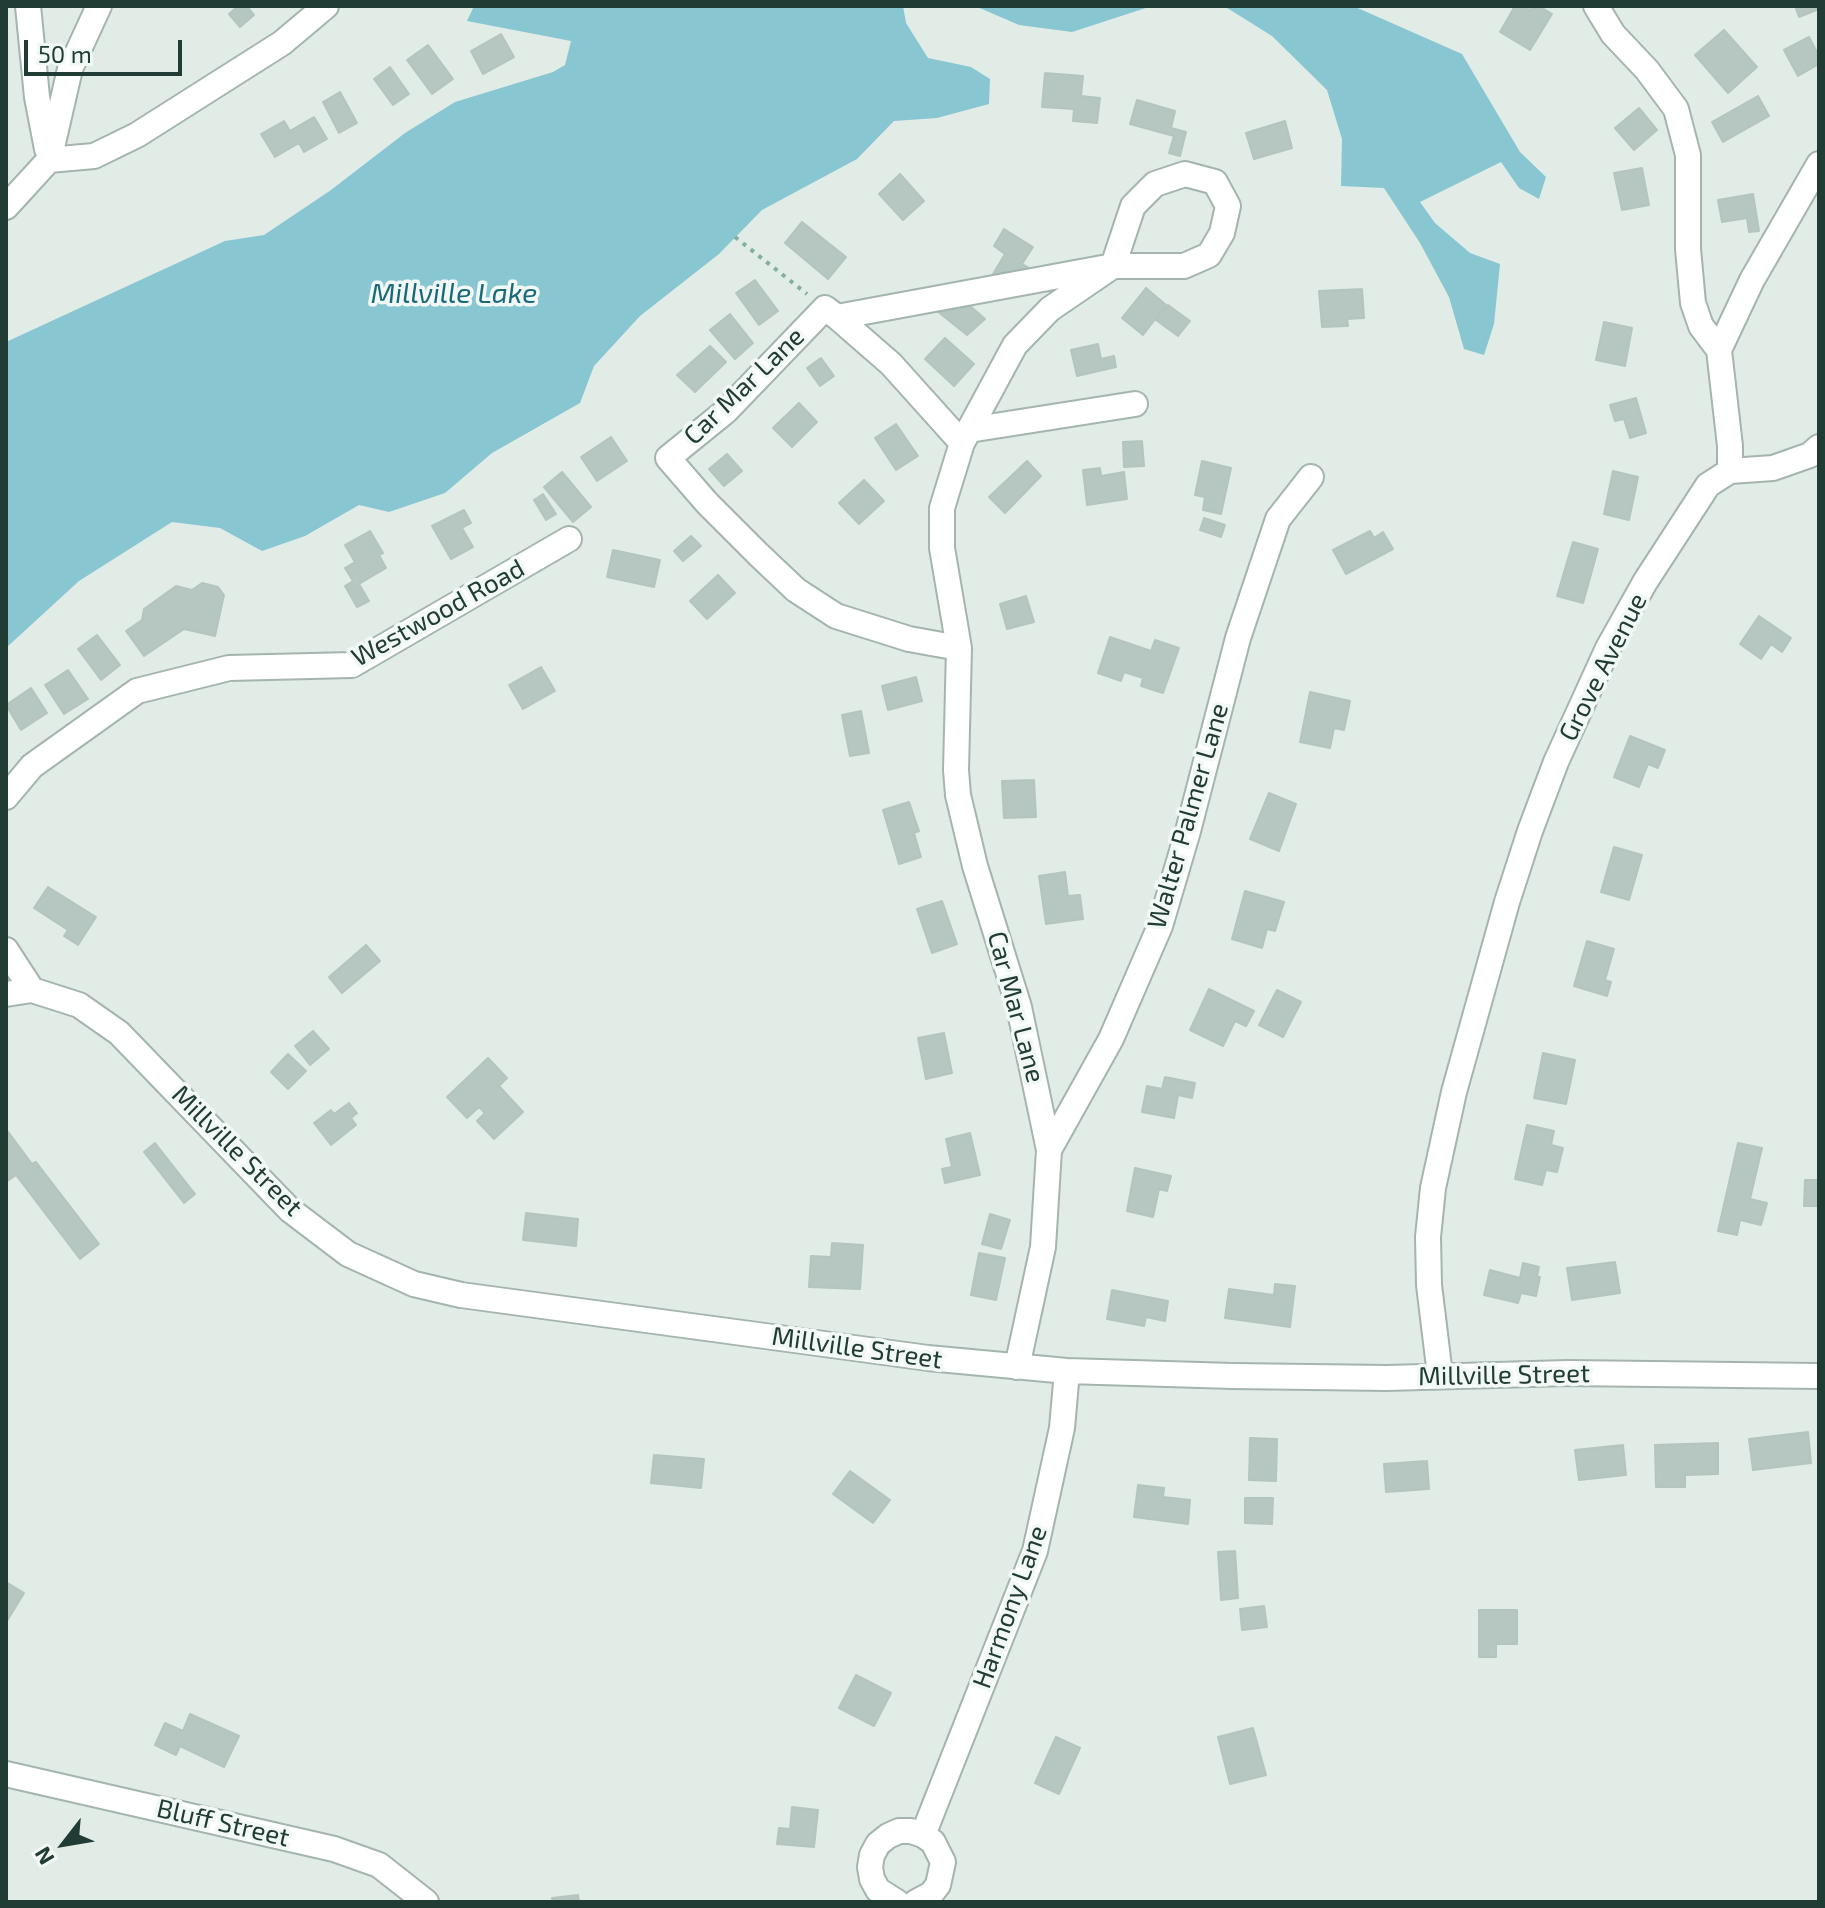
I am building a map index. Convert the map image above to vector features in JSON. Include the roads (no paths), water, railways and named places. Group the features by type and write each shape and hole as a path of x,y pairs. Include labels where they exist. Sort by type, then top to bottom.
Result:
{"street":[{"path":"28,6 37,97 49,160"},
{"path":"6,207 49,160 70,69 99,6"},
{"path":"49,160 94,156 137,135 282,43 326,6"},
{"path":"1596,6 1613,34 1647,70 1676,109 1688,155 1688,249 1693,303 1701,326 1719,350 1730,471 1773,468 1810,455 1819,447"},
{"path":"1719,350 1752,280 1819,164"},
{"name":"Car Mar Lane","path":"959,648 909,639 836,616 796,590 707,503 668,458 726,411 831,313 1113,266 1184,266 1209,255 1222,233 1228,206 1215,182 1185,174 1155,184 1133,206 1113,266 1050,309 1015,345 965,436 942,508 942,548 959,648 958,795 975,866 1019,1007 1049,1150 1043,1247 1017,1367"},
{"name":"Car Mar Lane","path":"831,313 891,364 965,436"},
{"path":"965,436 1135,404"},
{"name":"Grove Avenue","path":"1440,1375 1429,1285 1428,1237 1433,1188 1454,1092 1525,845 1561,750 1608,648 1645,582 1708,485 1730,471"},
{"name":"Walter Palmer Lane","path":"1049,1150 1111,1039 1160,926 1238,638 1278,519 1311,477"},
{"name":"Westwood Road","path":"6,797 32,766 137,691 229,668 352,665 569,539"},
{"path":"6,950 32,990"},
{"name":"Millville Street","path":"6,994 32,990 79,1005 119,1033 290,1210 348,1254 414,1284 461,1295 928,1358 1067,1371 1247,1377 1568,1373 1819,1376"},
{"name":"Harmony Lane","path":"923,1835 1035,1551 1062,1428 1067,1371"},
{"name":"Bluff Street","path":"6,1774 334,1849 379,1865 426,1902"},
{"path":"897,1902 878,1890 870,1867 878,1844 899,1831 923,1835 939,1851 942,1874 931,1894 916,1902"}],"water":[{"name":"Millville Lake","path":"474,6 903,6 906,23 928,58 971,67 990,79 989,104 937,118 894,121 857,159 762,210 719,254 640,316 594,366 580,403 492,453 445,493 389,512 359,505 305,536 262,551 220,528 172,522 79,581 6,648 6,342 225,241 264,235 331,190 405,133 455,102 553,72 565,65 571,41 467,21"},
{"path":"975,6 1152,6 1072,32 1019,25"},
{"path":"1224,6 1353,6 1462,54 1520,152 1546,177 1539,199 1519,188 1501,162 1420,202 1435,223 1470,253 1500,264 1494,324 1484,355 1464,349 1449,297 1420,243 1384,188 1341,186 1342,139 1327,90 1272,36"}]}
